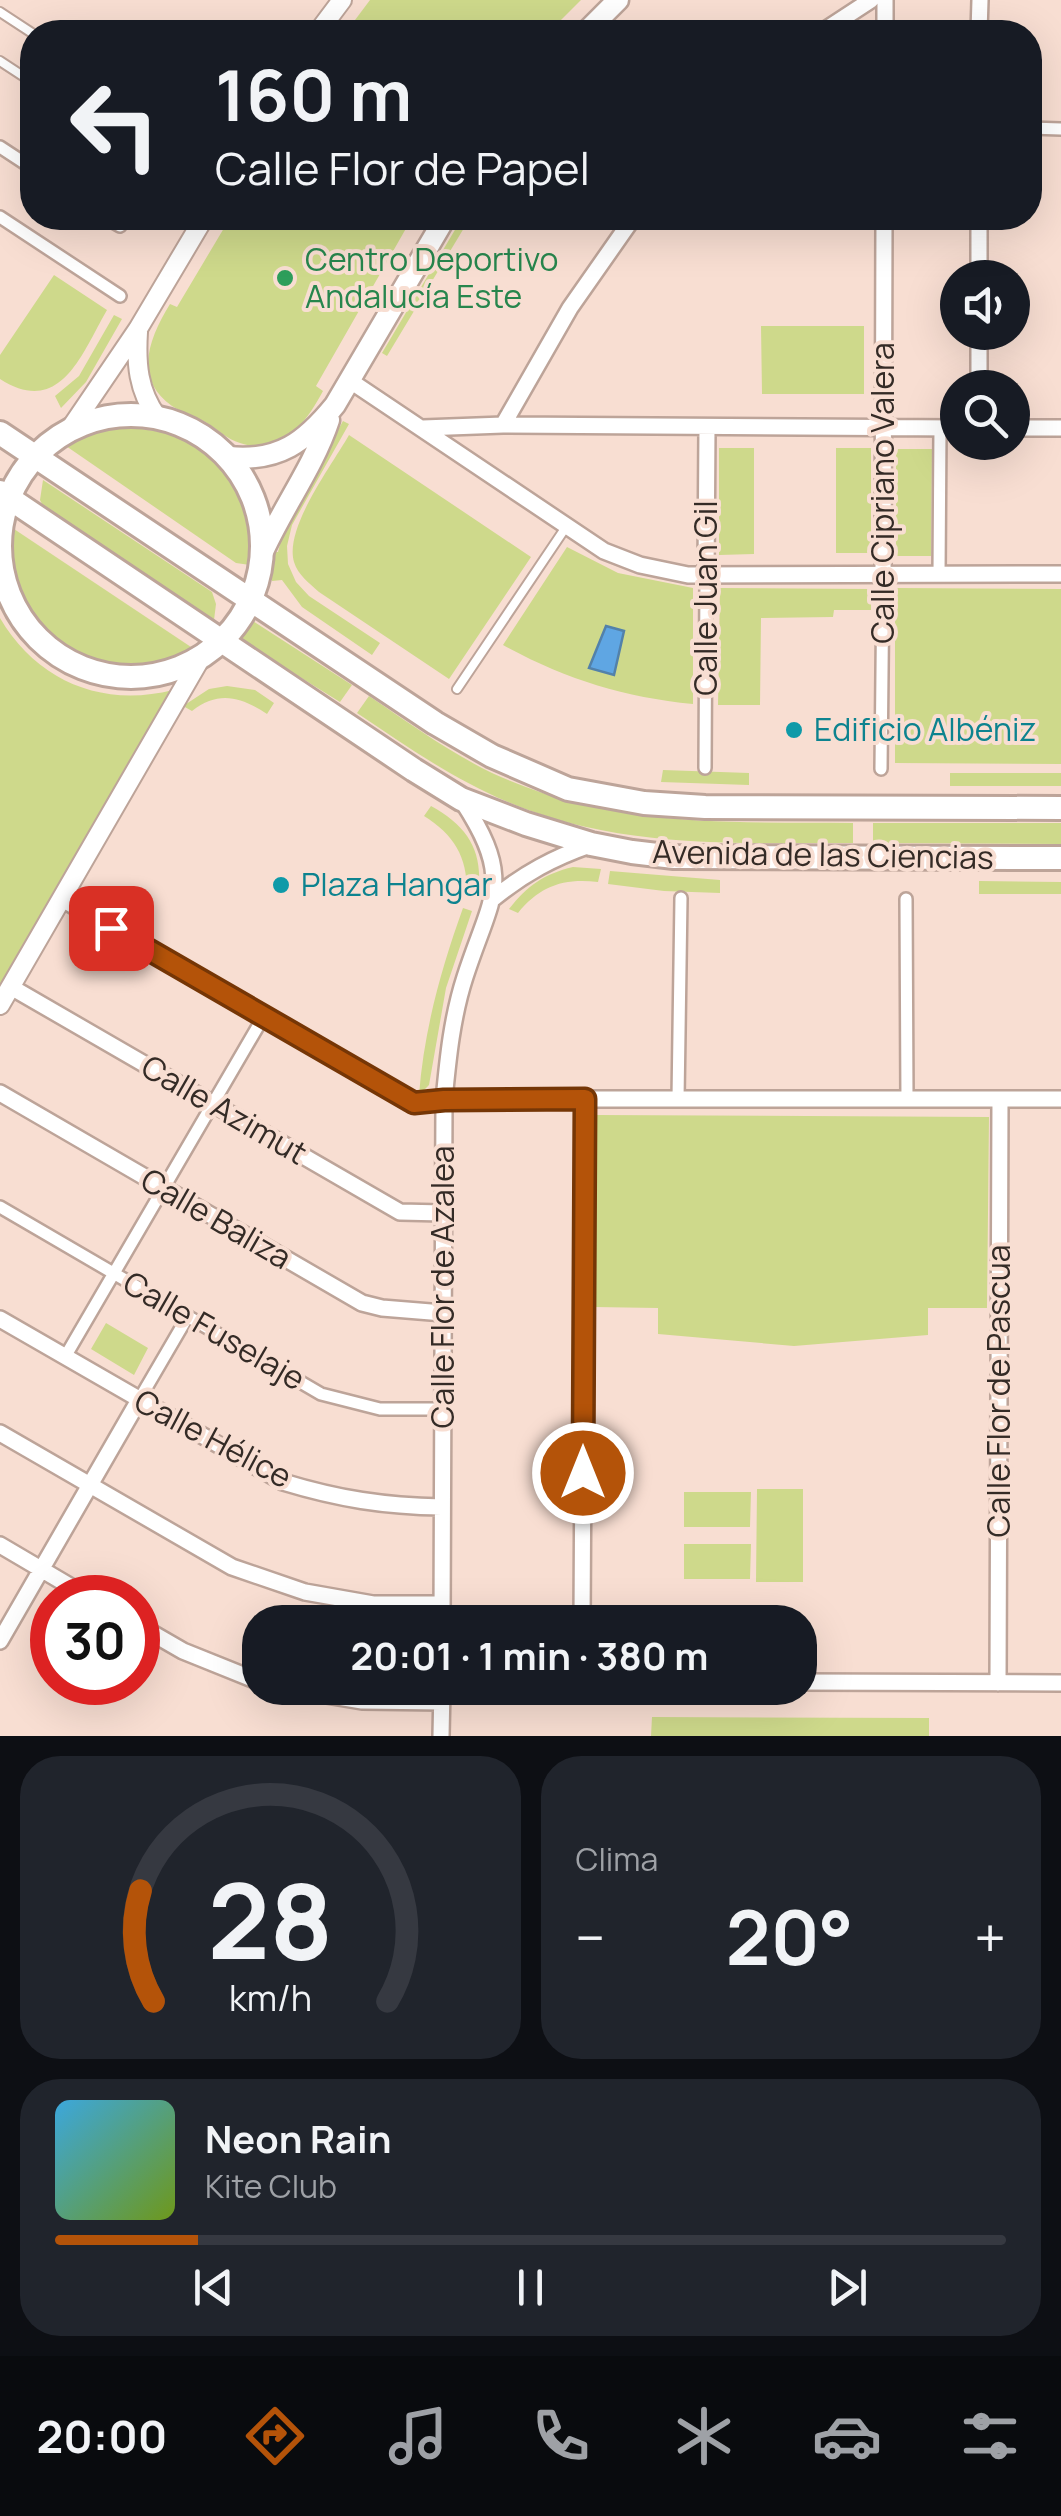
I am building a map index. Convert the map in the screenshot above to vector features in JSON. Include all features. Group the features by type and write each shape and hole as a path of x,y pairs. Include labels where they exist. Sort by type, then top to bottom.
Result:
{"main road":[{"path":"598,20 618,0"},
{"path":"229,457 246,459 291,448 313,432 349,380 438,230"},
{"path":"260,556 258,511 246,482 229,457 196,431 157,416 111,416 68,432 37,458 6,496 1,543 4,576 15,608 35,636 61,658 92,673 126,678 160,675 198,662 220,640 248,599 260,556 321,442 334,404"},
{"name":"Avenida de las Ciencias","path":"0,434 435,723 492,756 568,789 644,803 704,807 1061,808"},
{"name":"Avenida de las Ciencias","path":"6,496 461,799 526,824 591,844 674,857 1056,860"}],"street":[{"path":"840,20 871,0"},
{"path":"0,217 120,296"},
{"path":"68,432 138,330 197,230"},
{"path":"502,426 570,308 625,230"},
{"name":"Calle Cipriano Valera","path":"881,768 884,230"},
{"path":"979,230 979,260"},
{"path":"138,330 136,366 148,404 157,416"},
{"path":"349,380 566,527 604,551 640,566 688,576 1061,574"},
{"path":"423,428 940,428 939,575"},
{"name":"Calle Juan Gil","path":"705,768 706,428"},
{"path":"1030,428 1061,428"},
{"path":"0,1005 198,662"},
{"path":"461,799 482,832 495,874 494,898"},
{"path":"494,898 549,860 591,844"},
{"name":"Calle Flor de Azalea","path":"442,1604 444,1100 451,1030 465,977 494,898"},
{"path":"678,1099 681,898"},
{"path":"62,899 414,1103 1061,1099"},
{"path":"906,899 907,1099"},
{"name":"Calle Azimut","path":"10,986 400,1212 444,1213"},
{"path":"64,1357 264,1016"},
{"name":"Calle Baliza","path":"0,1093 362,1303 443,1313"},
{"path":"582,1605 585,1099"},
{"name":"Calle Flor de Pascua","path":"998,1683 1000,1099"},
{"name":"Calle Fuselaje","path":"0,1207 321,1394 380,1409 443,1409"},
{"path":"0,1642 188,1316"},
{"name":"Calle Hélice","path":"0,1320 283,1482 352,1501 442,1507"},
{"path":"0,1433 250,1574 305,1592 372,1604 442,1604"},
{"path":"0,1545 51,1575"},
{"path":"160,1638 242,1675"},
{"path":"817,1682 1061,1683"},
{"path":"441,1736 442,1705"}],"lane":[{"path":"457,689 566,527"}],"green space":[{"path":"370,0 581,0 561,20 355,20"},
{"name":"Centro Deportivo Andalucía Este","path":"223,230 405,230 316,386 323,391 316,403 300,425 280,441 255,446 235,441 172,406 160,395 152,383 148,357 170,304 177,307"},
{"path":"455,230 463,230 387,356 382,353"},
{"path":"54,275 107,310 67,375 54,386 39,391 21,389 0,379 0,355"},
{"path":"114,315 122,319 86,382 61,408 55,396 79,376"},
{"path":"761,326 864,326 864,394 762,394"},
{"path":"343,421 349,424 292,525 288,564 296,582 309,596 380,643 372,655 302,607 282,580 272,581 269,552 278,552 285,524"},
{"path":"131,427 178,437 196,447 224,473 235,489 248,526 250,565 236,563 66,446 96,432"},
{"path":"349,435 531,557 449,679 319,592 296,567 296,532 321,479"},
{"path":"719,448 754,448 754,554 719,555"},
{"path":"836,448 871,448 871,553 836,553"},
{"path":"896,449 932,449 931,556 896,556"},
{"path":"43,480 212,592 216,604 214,620 44,508 40,500"},
{"path":"11,527 197,651 173,662 130,671 101,668 76,659 55,645 24,606 11,555"},
{"path":"567,547 618,573 693,588 693,704 595,685 503,645"},
{"path":"720,588 871,589 871,610 834,610 833,617 761,618 760,705 718,705"},
{"path":"895,588 1061,589 1061,764 895,763"},
{"path":"245,616 352,685 340,702 234,636"},
{"path":"0,618 33,658 74,684 121,695 173,690 0,988"},
{"path":"227,686 255,690 274,703 267,714 230,698 211,700 192,711 183,706 209,689"},
{"path":"369,696 460,756 536,791 625,813 669,818 853,823 853,843 678,840 635,836 550,817 468,783 357,713"},
{"path":"663,770 749,773 749,785 661,782"},
{"path":"950,773 1061,773 1061,786 950,786"},
{"path":"431,806 455,822 471,842 478,865 478,894 467,892 461,857 451,839 424,816"},
{"path":"873,823 1061,823 1061,844 873,843"},
{"path":"573,867 601,869 598,882 574,881 553,886 535,896 518,913 509,909 537,882"},
{"path":"610,871 720,880 720,893 608,884"},
{"path":"979,881 1061,882 1061,894 979,894"},
{"path":"463,908 472,911 446,988 429,1085 419,1095 435,1000"},
{"path":"596,1115 989,1117 987,1308 928,1308 928,1335 794,1346 658,1334 658,1308 594,1307"},
{"path":"106,1323 148,1348 134,1375 91,1349"},
{"path":"757,1489 803,1489 803,1582 756,1582"},
{"path":"684,1492 751,1492 750,1527 684,1527"},
{"path":"684,1544 751,1544 750,1579 684,1579"},
{"path":"652,1717 929,1718 929,1736 651,1736"}],"water":[{"path":"606,626 624,631 614,675 589,668"}],"place":[{"name":"Centro Deportivo Andalucía Este","path":"285,278"},
{"name":"Edificio Albéniz","path":"794,730"},
{"name":"Plaza Hangar","path":"281,885"}],"route":[{"path":"111,928 414,1103 585,1099 583,1473"}]}
